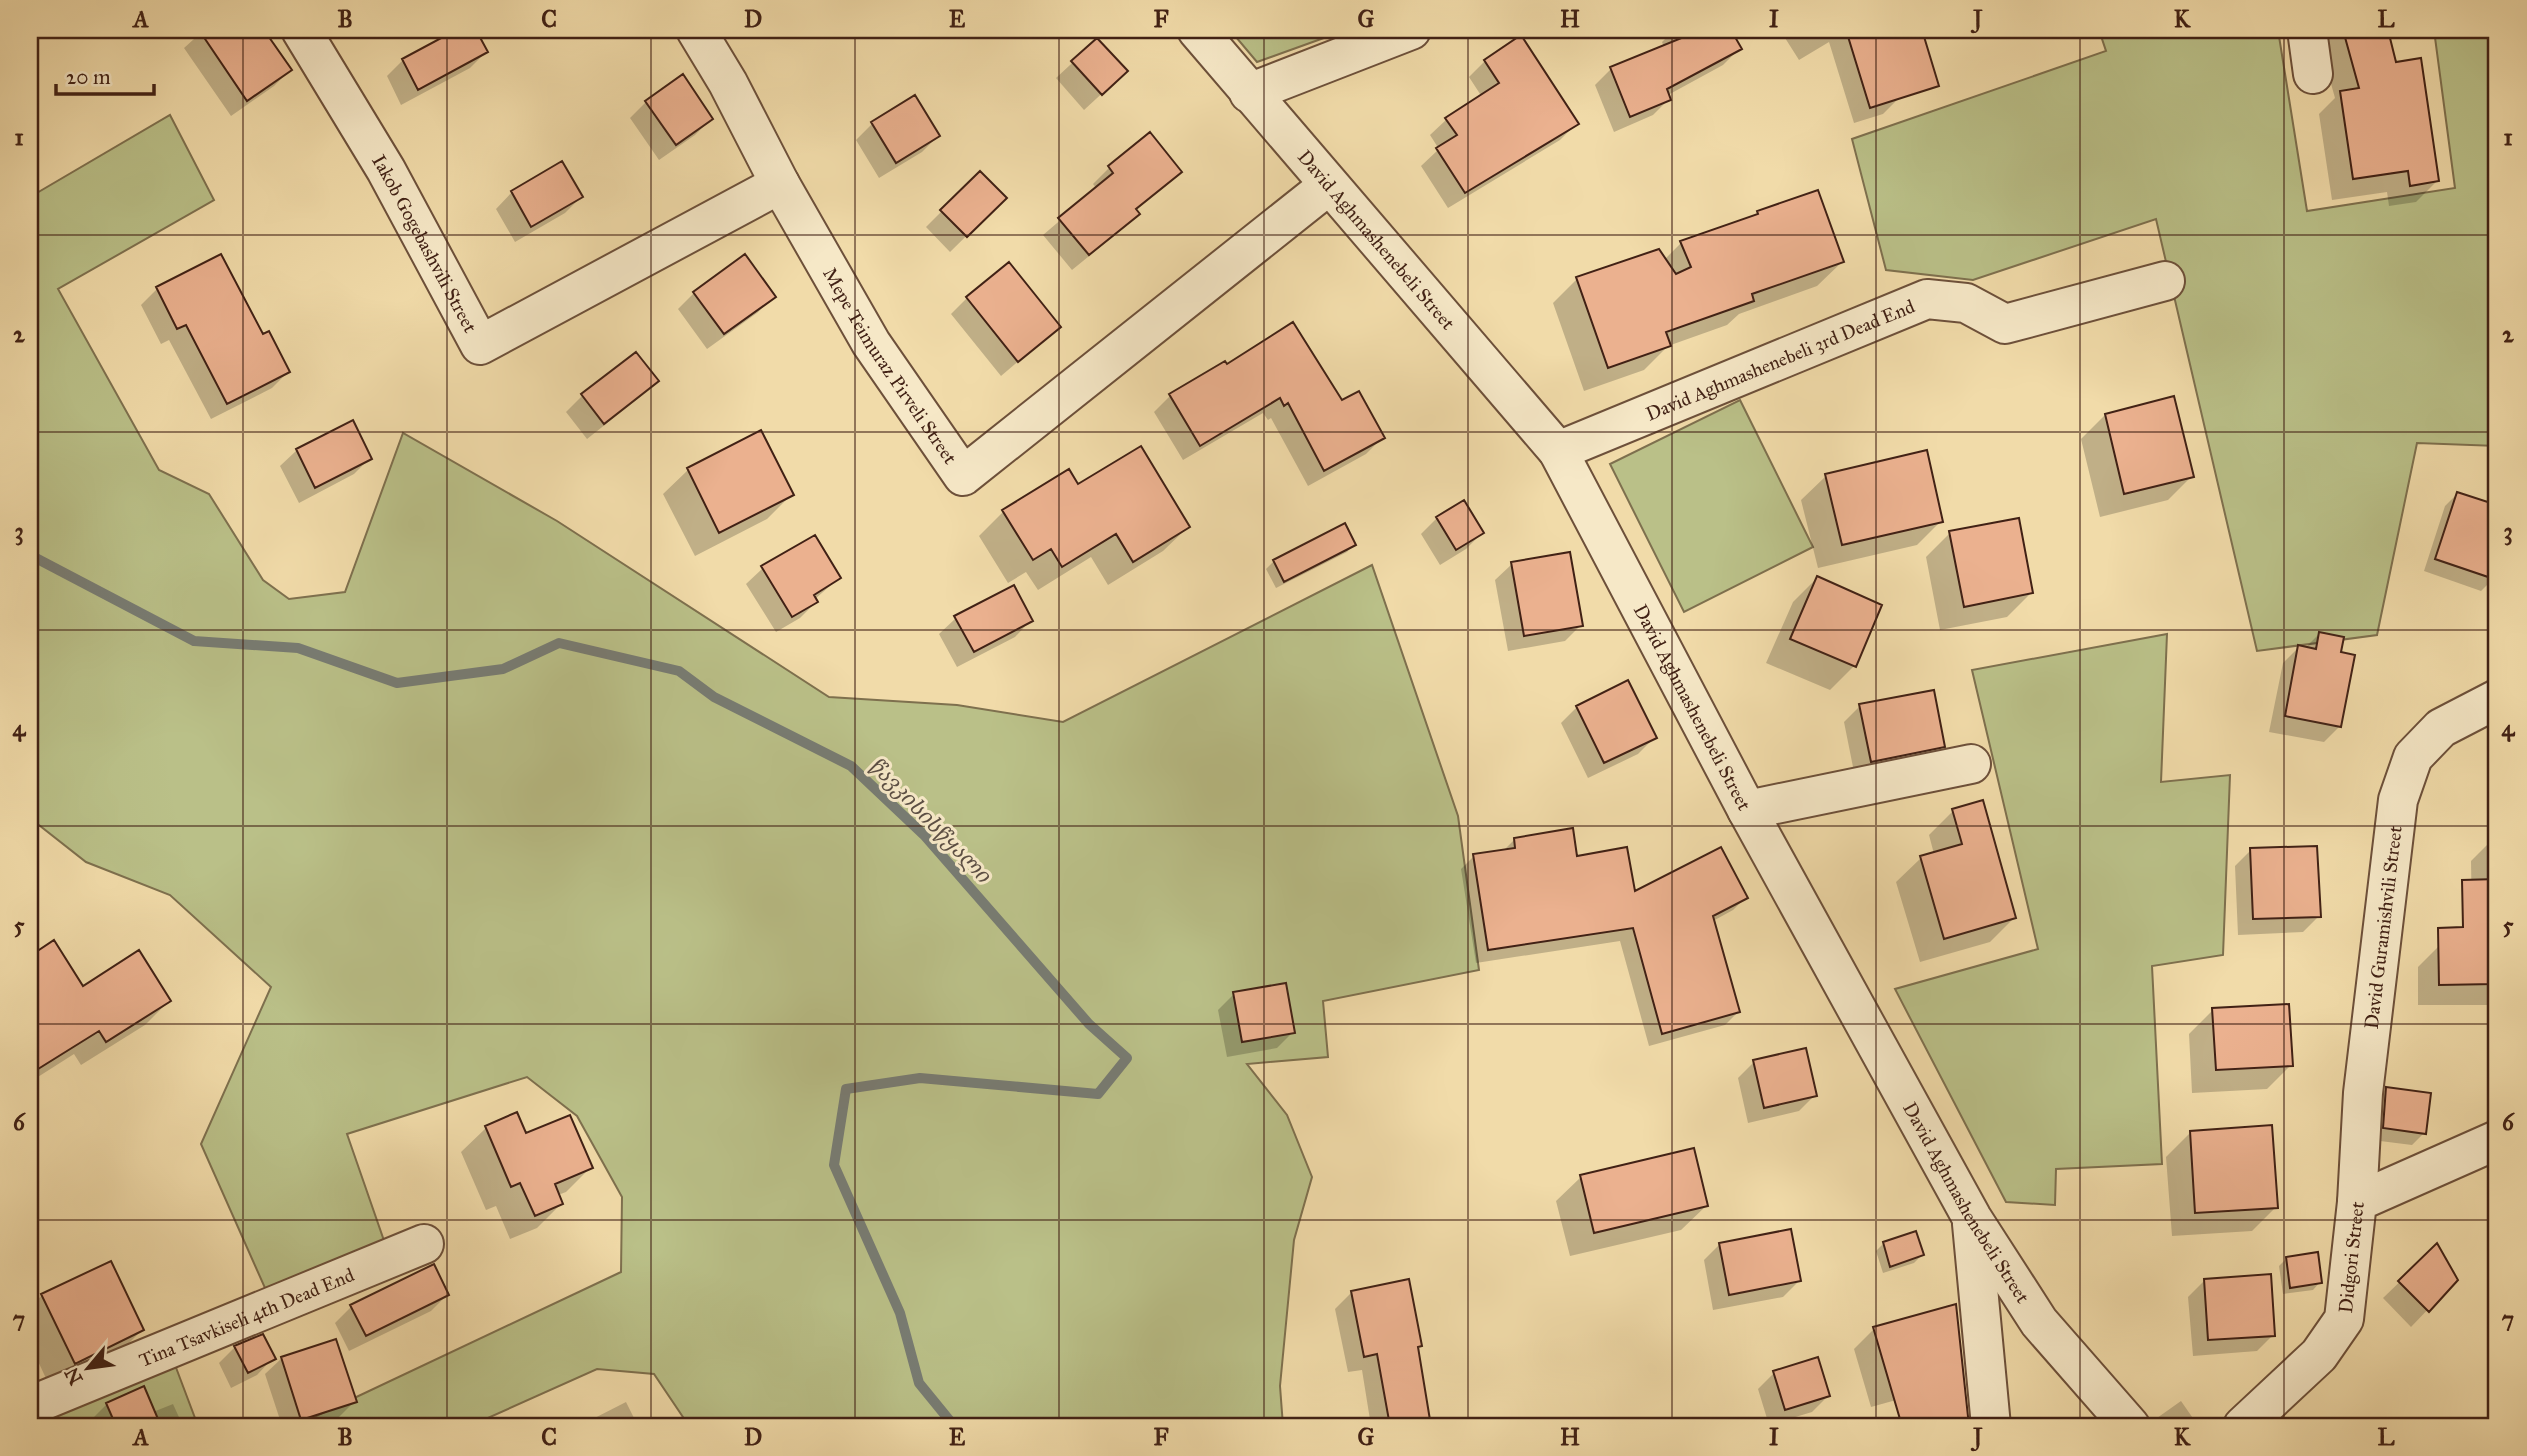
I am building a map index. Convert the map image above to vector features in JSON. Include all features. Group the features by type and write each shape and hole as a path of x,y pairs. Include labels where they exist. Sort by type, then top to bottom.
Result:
{"street":[{"name":"Iakob Gogebashvili Street","path":"301,30 386,170 480,345 780,184"},
{"name":"Mepe Teimuraz Pirveli Street","path":"696,30 871,343 962,476 1329,185"},
{"name":"David Aghmashenebeli Street","path":"1197,30 1558,451 1747,810 1972,1218 2039,1322 2130,1426"},
{"path":"1249,93 1411,30"},
{"path":"2307,30 2313,74"},
{"name":"David Aghmashenebeli 3rd Dead End","path":"1558,451 1927,299 1966,303 2006,324 2165,281"},
{"name":"David Guramishvili Street","path":"2357,1202 2363,1093 2398,800 2413,757 2441,729 2497,699"},
{"path":"1747,810 1971,764"},
{"name":"Didgori Street","path":"2243,1426 2319,1355 2344,1319 2357,1202 2497,1140"},
{"path":"1972,1218 1991,1426"},
{"name":"Tina Tsavkiseli 4th Dead End","path":"30,1406 424,1244"}],"green space":[{"path":"1230,30 1346,30 1257,62"},
{"path":"2099,30 2278,30 2307,211 2455,188 2434,30 2497,30 2497,446 2417,443 2377,635 2257,651 2156,219 1973,280 1886,270 1852,139 2106,51"},
{"path":"170,115 214,200 58,289 159,470 209,494 263,580 289,599 345,592 403,433 557,521 829,697 957,705 1063,722 1372,565 1458,816 1479,970 1323,1001 1328,1057 1247,1064 1287,1115 1312,1177 1294,1240 1280,1386 1283,1426 689,1426 654,1374 597,1369 470,1426 295,1426 621,1272 622,1197 577,1116 527,1077 347,1134 390,1258 273,1306 201,1144 271,987 170,895 86,862 30,818 30,197"},
{"path":"1740,400 1813,547 1684,612 1610,464"},
{"path":"2167,634 2161,782 2230,775 2223,955 2152,966 2162,1164 2056,1169 2055,1205 2006,1202 1895,989 2038,949 1972,670"},
{"path":"169,1349 198,1426 30,1426 30,1406"}],"building":[{"path":"199,30 264,30 292,70 247,101"},
{"path":"456,30 476,30 488,52 418,90 402,59"},
{"path":"1680,30 1731,30 1742,49 1667,89 1671,100 1630,117 1610,67 1684,37"},
{"path":"1846,30 1922,30 1939,86 1870,108"},
{"path":"2343,30 2388,30 2396,62 2421,58 2439,181 2410,186 2408,171 2353,179 2340,91 2359,88"},
{"path":"1521,35 1579,124 1465,193 1436,148 1457,135 1445,118 1499,83 1484,60"},
{"path":"1097,38 1128,71 1102,95 1071,61"},
{"path":"683,74 713,119 676,145 645,101"},
{"path":"915,95 940,136 896,163 871,122"},
{"path":"1150,132 1182,172 1136,209 1140,214 1089,255 1058,218 1113,173 1108,166"},
{"path":"562,161 583,197 531,227 511,191"},
{"path":"980,171 1007,198 967,237 940,210"},
{"path":"1818,190 1844,262 1752,294 1754,301 1666,332 1671,346 1608,368 1576,277 1659,249 1676,274 1691,267 1680,241"},
{"path":"221,254 263,334 269,331 290,372 227,404 186,325 177,329 156,287"},
{"path":"745,254 776,297 724,334 693,292"},
{"path":"1009,262 1061,327 1018,362 966,297"},
{"path":"1293,322 1342,400 1359,391 1385,438 1324,471 1288,403 1284,406 1280,398 1200,446 1169,394 1225,361 1227,364"},
{"path":"636,352 659,381 604,424 581,394"},
{"path":"2174,396 2194,477 2124,494 2105,414"},
{"path":"353,420 372,459 315,488 296,449"},
{"path":"761,430 794,495 719,533 687,468"},
{"path":"1141,446 1190,527 1133,562 1116,534 1062,567 1051,549 1033,560 1002,510 1069,469 1078,484"},
{"path":"1927,450 1943,522 1842,545 1825,474"},
{"path":"2457,492 2497,505 2497,580 2435,559"},
{"path":"1464,500 1484,533 1456,550 1436,517"},
{"path":"2019,518 2033,593 1964,607 1949,531"},
{"path":"1345,523 1356,545 1284,582 1273,560"},
{"path":"815,535 841,578 814,595 818,602 792,617 761,566"},
{"path":"1570,552 1583,626 1524,636 1511,562"},
{"path":"1817,576 1882,605 1856,667 1790,639"},
{"path":"1014,585 1033,621 974,652 954,616"},
{"path":"2319,632 2344,637 2341,652 2355,655 2341,727 2285,716 2298,645 2316,649"},
{"path":"1628,680 1657,738 1604,763 1576,706"},
{"path":"1934,690 1945,747 1871,762 1859,704"},
{"path":"1983,800 2016,918 1944,939 1920,856 1962,844 1952,809"},
{"path":"1573,828 1577,856 1627,847 1635,891 1721,847 1748,898 1713,916 1740,1012 1662,1034 1633,928 1488,950 1473,854 1515,848 1514,838"},
{"path":"2317,846 2321,917 2253,919 2250,848"},
{"path":"2497,879 2497,927 2493,927 2494,984 2439,985 2438,928 2463,927 2462,880"},
{"path":"54,940 83,986 139,950 171,1001 106,1042 99,1031 30,1074 30,956"},
{"path":"1286,983 1295,1033 1242,1042 1233,992"},
{"path":"2289,1004 2293,1066 2216,1070 2212,1008"},
{"path":"1806,1048 1817,1096 1764,1108 1753,1060"},
{"path":"2386,1087 2431,1093 2426,1134 2383,1128"},
{"path":"517,1112 526,1133 570,1115 593,1168 555,1184 563,1204 535,1216 520,1183 511,1187 485,1126"},
{"path":"2272,1125 2278,1208 2195,1213 2190,1131"},
{"path":"1694,1148 1708,1206 1594,1233 1580,1175"},
{"path":"1791,1229 1801,1281 1729,1295 1719,1243"},
{"path":"1916,1231 1924,1255 1890,1267 1883,1242"},
{"path":"2437,1243 2458,1280 2429,1312 2398,1281"},
{"path":"2318,1252 2322,1283 2290,1288 2286,1257"},
{"path":"111,1261 144,1330 75,1364 41,1294"},
{"path":"434,1264 449,1295 366,1336 350,1305"},
{"path":"2271,1274 2275,1336 2208,1340 2204,1279"},
{"path":"1409,1279 1422,1346 1418,1347 1431,1426 1390,1426 1377,1354 1364,1357 1351,1291"},
{"path":"1956,1304 1969,1426 1902,1426 1873,1327"},
{"path":"263,1334 276,1359 248,1373 234,1346"},
{"path":"336,1339 357,1402 301,1420 281,1357"},
{"path":"1818,1357 1830,1396 1785,1410 1773,1371"},
{"path":"144,1386 161,1426 116,1426 106,1403"}],"waterway":[{"name":"წავკისისწყალი","path":"30,555 194,641 298,648 397,683 503,669 559,643 679,671 714,697 851,766 924,835 1089,1024 1127,1058 1098,1094 920,1078 846,1089 834,1165 900,1313 919,1383 957,1426"}]}
